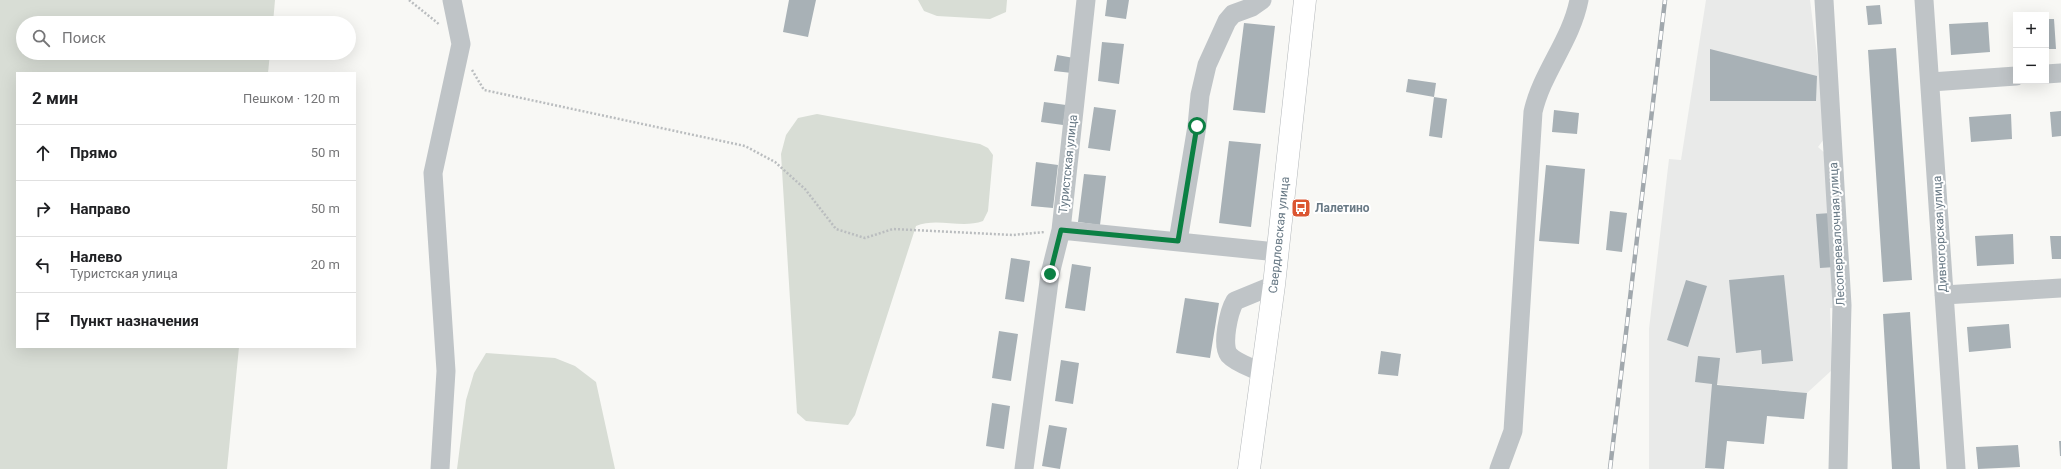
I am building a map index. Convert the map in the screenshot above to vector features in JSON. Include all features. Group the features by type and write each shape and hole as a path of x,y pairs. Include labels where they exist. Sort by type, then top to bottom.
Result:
{"highway":[{"name":"Свердловская улица","path":"1249,469 1274,285 1303,0"}],"street":[{"path":"440,469 446,371 433,172 461,44 452,0"},
{"name":"Туристская улица","path":"1024,469 1050,274 1061,230 1086,0"},
{"path":"1178,241 1200,95 1207,65 1227,21 1233,14 1252,8 1262,0"},
{"path":"1499,469 1513,431 1533,112 1537,94 1571,26 1579,0"},
{"name":"Лесоперевалочная улица","path":"1824,0 1842,305 1838,469"},
{"name":"Дивногорская улица","path":"1924,0 1931,82 1956,469"},
{"path":"2049,74 2061,73"},
{"path":"1931,82 2013,76"},
{"path":"1061,230 1277,252"},
{"path":"1262,373 1230,356 1225,348 1229,311 1235,301 1274,285"},
{"path":"1944,294 2061,288"}],"path":[{"path":"410,0 461,44 469,66 484,90 638,125 745,146 774,162 806,189 836,228 865,238 893,229 1013,234 1061,230"}],"shaded area":[{"path":"0,0 275,0 274,16 16,16 16,60 269,60 268,72 16,72 16,348 239,348 227,469 0,469"},
{"path":"918,0 1007,0 1006,12 990,19 937,16 924,11"},
{"path":"1706,0 1810,0 1827,135 1818,147 1827,155 1837,308 1830,308 1832,370 1807,393 1713,384 1705,469 1649,469 1649,329 1669,159 1681,160"},
{"path":"817,114 980,144 988,148 993,155 988,211 983,221 966,224 932,223 916,226 855,415 848,425 806,421 797,413 781,154 786,135 798,118"},
{"path":"486,353 555,358 575,366 596,382 615,469 457,469 466,400 474,373"}],"building":[{"path":"789,0 816,0 808,37 783,32"},
{"path":"1107,0 1129,0 1126,19 1105,16"},
{"path":"1880,5 1882,24 1868,25 1866,6"},
{"path":"2049,19 2054,19 2056,49 2049,49"},
{"path":"1988,22 1990,52 1951,55 1949,24"},
{"path":"1244,23 1275,26 1265,113 1233,110"},
{"path":"1102,42 1124,44 1119,84 1098,81"},
{"path":"1896,48 1912,280 1883,282 1868,50"},
{"path":"1710,49 1817,76 1816,101 1710,101"},
{"path":"1057,55 1074,58 1072,73 1054,71"},
{"path":"1408,79 1436,83 1434,97 1406,92"},
{"path":"1434,97 1447,99 1442,138 1429,136"},
{"path":"1044,102 1066,105 1063,125 1041,122"},
{"path":"1094,107 1116,110 1110,151 1088,148"},
{"path":"1554,110 1579,113 1577,134 1552,132"},
{"path":"2061,111 2061,136 2052,137 2050,112"},
{"path":"2011,114 2012,139 1971,142 1969,117"},
{"path":"1229,141 1261,144 1251,227 1219,223"},
{"path":"1036,162 1058,165 1053,208 1031,206"},
{"path":"1546,165 1585,169 1579,244 1539,241"},
{"path":"1084,174 1106,176 1100,225 1078,222"},
{"path":"1610,211 1627,213 1622,252 1606,250"},
{"path":"1831,213 1835,267 1820,268 1816,214"},
{"path":"2013,234 2014,264 1977,266 1975,236"},
{"path":"2050,236 2061,236 2061,259 2052,259"},
{"path":"1011,258 1030,261 1024,302 1005,299"},
{"path":"1072,264 1091,267 1085,311 1065,308"},
{"path":"1784,275 1793,361 1762,364 1761,350 1736,353 1729,280"},
{"path":"1686,280 1707,286 1688,347 1667,340"},
{"path":"1185,298 1219,303 1210,358 1176,353"},
{"path":"1910,312 1920,469 1892,469 1883,314"},
{"path":"2009,324 2011,348 1969,352 1967,327"},
{"path":"999,331 1018,334 1011,381 992,378"},
{"path":"1381,351 1401,354 1398,376 1378,374"},
{"path":"1698,356 1720,358 1717,385 1807,393 1804,419 1767,416 1764,444 1727,441 1724,469 1705,468 1712,384 1695,382"},
{"path":"1061,360 1079,363 1073,404 1055,401"},
{"path":"992,403 1010,406 1004,449 986,446"},
{"path":"1049,425 1067,428 1060,469 1042,466"},
{"path":"2059,441 2061,441 2061,456 2060,456"},
{"path":"2018,445 2020,467 1978,469 1976,447"}],"railway":[{"path":"1610,469 1665,0"}],"place":[{"name":"Лалетино","path":"1301,208"}],"route":[{"path":"1050,274 1061,230 1178,241 1197,126"}]}
